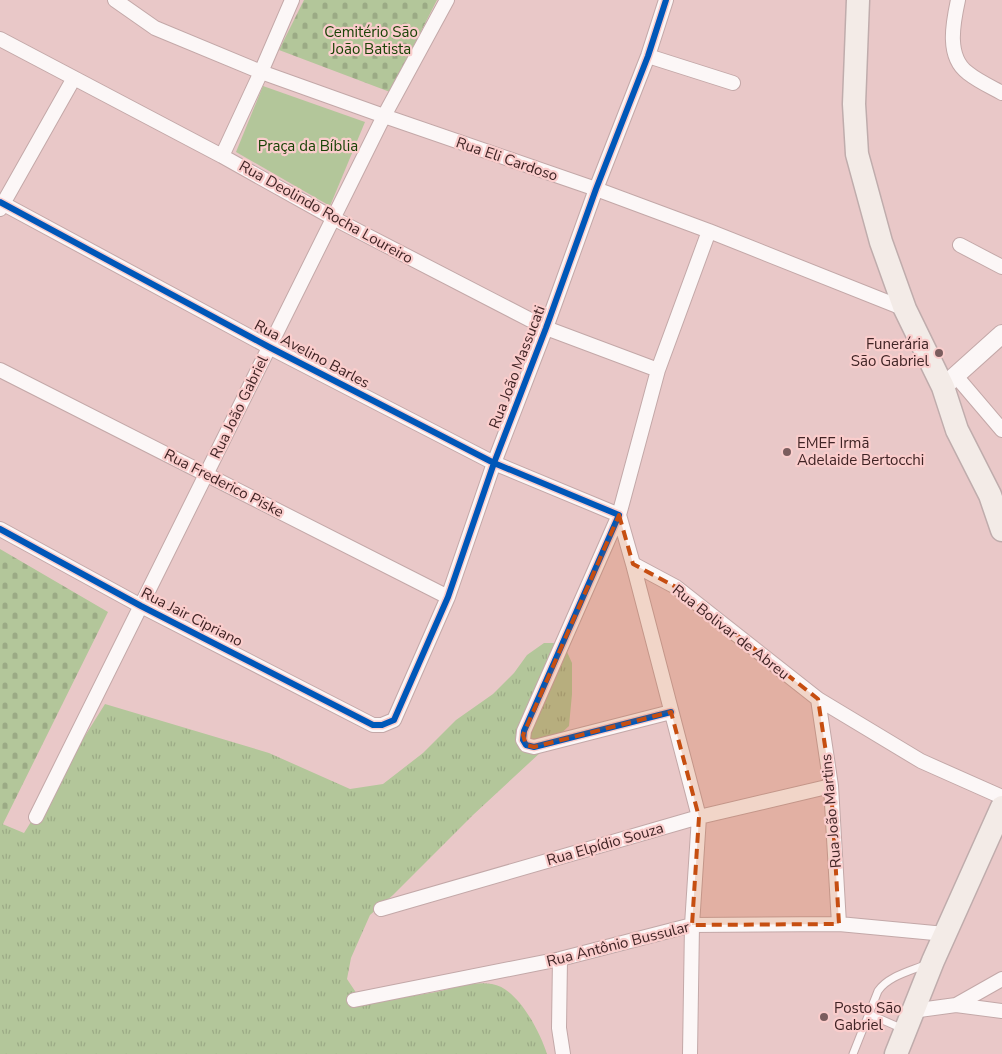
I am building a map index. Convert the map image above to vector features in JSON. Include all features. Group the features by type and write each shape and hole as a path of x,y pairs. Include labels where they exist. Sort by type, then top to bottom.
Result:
{"main road":[{"path":"858,0 854,104 858,154 881,242 906,308 950,381 957,430 990,495 1002,530"},
{"path":"896,1054 933,961 1002,807"}],"street":[{"name":"Rua Eli Cardoso","path":"115,0 155,28 261,72 596,189 906,308"},
{"path":"222,156 292,0"},
{"name":"Rua João Gabriel","path":"36,817 384,116 447,0"},
{"name":"Rua João Massucati","path":"374,725 382,725 394,720 448,597 494,463 546,328 596,189 648,56 666,0"},
{"path":"958,0 953,23 954,50 958,63 968,73 1002,93"},
{"name":"Rua Deolindo Rocha Loureiro","path":"0,39 222,156 333,218 546,328 658,370"},
{"path":"648,56 733,83"},
{"path":"1,205 74,78"},
{"name":"Rua Avelino Barles","path":"1,205 269,347 494,463 619,515"},
{"path":"671,712 534,747 526,745 523,740 524,730 619,515 658,370 709,231"},
{"path":"960,245 1002,267"},
{"path":"1002,334 950,381 1002,430"},
{"name":"Rua Frederico Piske","path":"0,370 448,597"},
{"path":"619,515 698,817 692,925 690,1054"},
{"name":"Rua Jair Cipriano","path":"0,529 141,606 374,725"},
{"name":"Rua Bolivar de Abreu","path":"633,564 676,587 818,699 921,761 1002,797"},
{"name":"Rua João Martins","path":"818,699 831,786 839,924"},
{"name":"Rua Elpídio Souza","path":"381,909 698,817 831,786"},
{"name":"Rua Antônio Bussular","path":"354,1000 560,958 692,925 839,924 945,934"},
{"path":"560,958 559,1028 563,1054"},
{"path":"909,1020 956,1005 1002,979"},
{"path":"956,1005 1002,1011"}],"lane":[{"path":"852,1054 882,985 933,961"},
{"path":"869,1014 909,1020"}],"highlighted area":[{"path":"619,515 633,564 676,587 818,699 831,786 839,924 692,925 699,817 671,712 534,747 526,745 523,735"}],"green space":[{"name":"Cemitério São João Batista","path":"304,0 437,0 390,92 279,50"},
{"name":"Praça da Bíblia","path":"263,86 365,122 330,206 236,152"},
{"path":"0,549 108,612 1,828 0,828"},
{"path":"544,643 563,643 572,663 569,726 473,815 393,895 370,915 351,958 347,979 359,997 417,995 478,983 502,987 527,1012 547,1054 0,1054 0,823 24,833 105,704 269,753 350,789 383,784 423,753 456,720 493,694 514,673 527,655"}],"cycle path":[{"path":"0,529 141,606 373,725 382,725 394,720 448,597 494,463 546,328 596,189 648,56 666,0"},
{"path":"0,202 269,347 494,463 619,515 524,731 523,740 526,745 534,747 671,712"}],"place":[{"name":"Funerária São Gabriel","path":"939,353"},
{"name":"EMEF Irmã Adelaide Bertocchi","path":"787,452"},
{"name":"Posto São Gabriel","path":"824,1017"}]}
